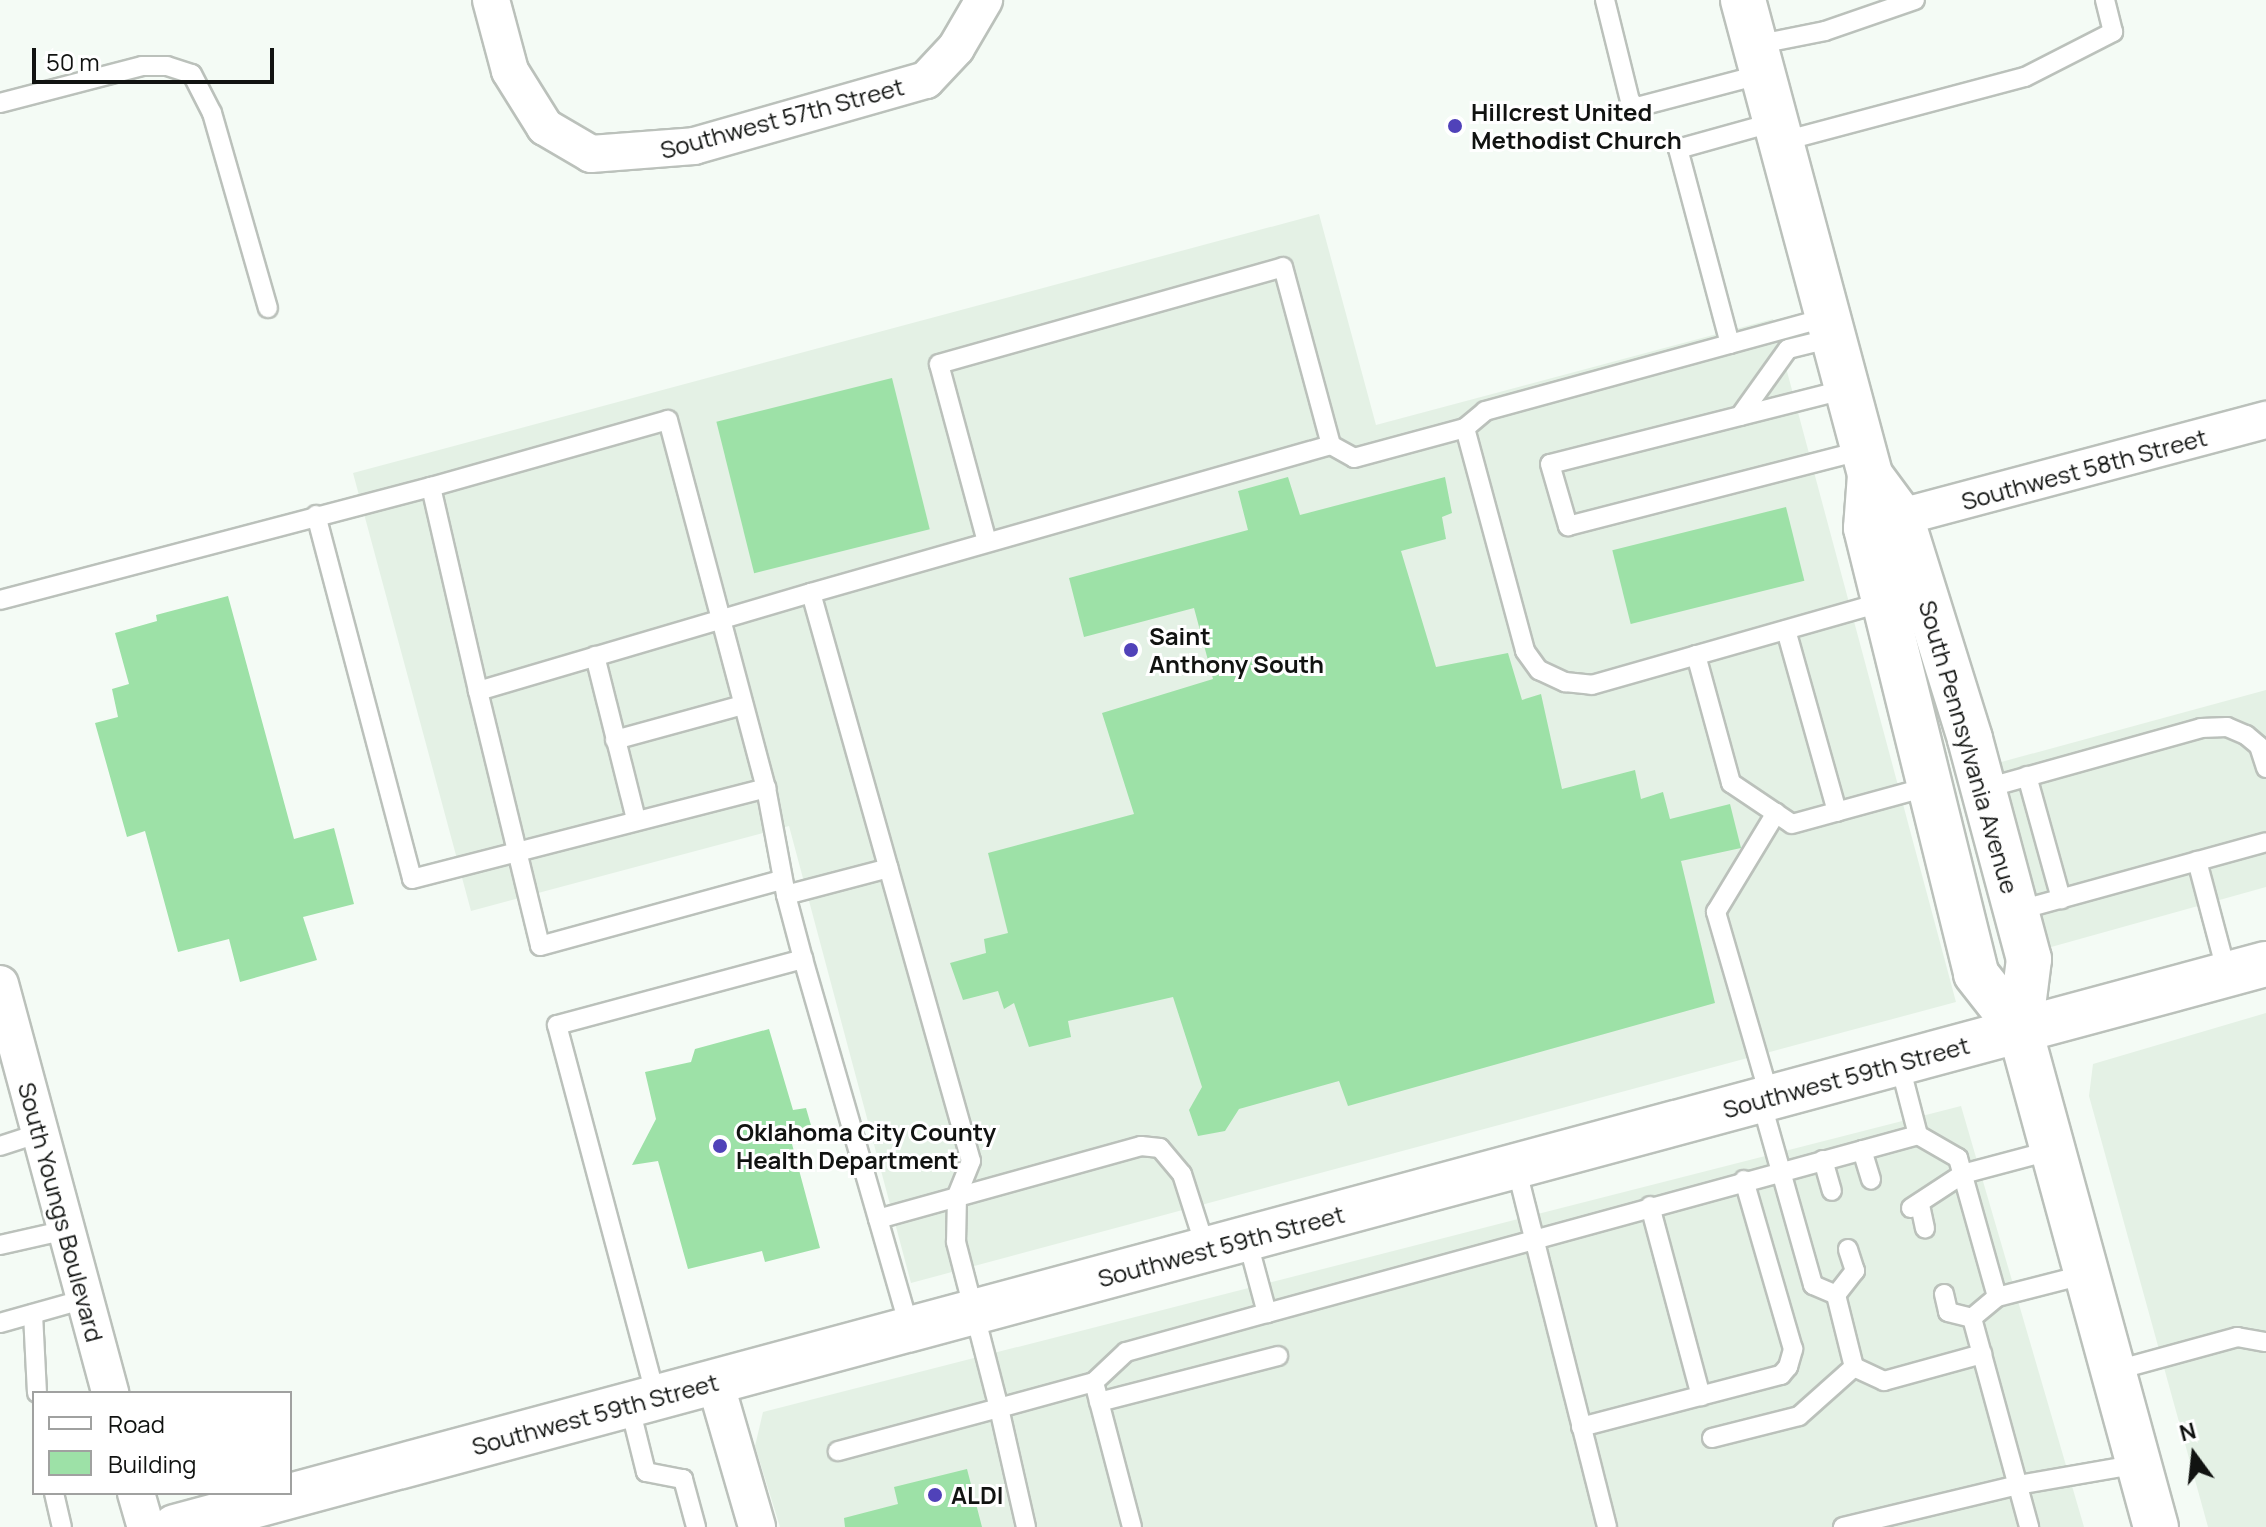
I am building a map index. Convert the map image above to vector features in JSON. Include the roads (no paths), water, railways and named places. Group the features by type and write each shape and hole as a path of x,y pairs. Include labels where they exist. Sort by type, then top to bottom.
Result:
{"main road":[{"name":"South Pennsylvania Avenue","path":"1743,0 1866,462 1866,528 1927,787 1976,974 2020,1030"},
{"name":"South Pennsylvania Avenue","path":"1866,462 1901,517 1983,789 2029,959 2020,1030 2156,1527"},
{"name":"Southwest 59th Street","path":"175,1527 2246,969"}],"street":[{"name":"Southwest 57th Street","path":"491,0 510,71 545,127 591,154 694,146 926,80 984,3"},
{"name":"Southwest 58th Street","path":"1901,517 2266,420"},
{"name":"South Youngs Boulevard","path":"0,984 109,1391"},
{"path":"715,1382 757,1527"},
{"path":"137,1495 146,1527"}],"lane":[{"path":"1605,0 1630,101 1637,107 1825,31 1915,0"},
{"path":"1730,344 1678,149 1778,132 2025,77 2113,32 2105,0"},
{"path":"0,103 142,66 192,74 212,113 268,308"},
{"path":"987,542 939,364 1283,267 1331,445"},
{"path":"478,691 1331,445 1354,458 1465,428 1485,411 1730,344 1830,328"},
{"path":"1740,416 1788,349 1830,328"},
{"path":"1847,389 1550,464 1568,526 1866,462"},
{"path":"0,600 431,487 668,420 766,788 784,888 910,1330"},
{"path":"1465,428 1525,651 1539,670 1565,682 1592,685 1883,602"},
{"path":"431,487 540,946 784,888 889,868"},
{"path":"316,515 412,879 766,788"},
{"path":"811,593 971,1161 957,1196 956,1242 1026,1527"},
{"path":"1786,630 1837,812"},
{"path":"1696,655 1731,783 1792,824 1927,787"},
{"path":"595,656 636,819"},
{"path":"615,740 743,705"},
{"path":"1983,789 2201,728 2227,727 2259,746 2266,768"},
{"path":"2027,776 2061,899"},
{"path":"1776,813 1716,912 1813,1285 1836,1295"},
{"path":"2016,911 2266,842"},
{"path":"2197,861 2246,969"},
{"path":"696,1527 683,1479 646,1472 642,1401 557,1025 803,959"},
{"path":"1899,1062 1918,1135"},
{"path":"0,1146 40,1133"},
{"path":"838,1451 1094,1382 1126,1352 1535,1243 1650,1206 1918,1135 1958,1158 1997,1297"},
{"path":"878,1219 1141,1146 1160,1148 1182,1174 1267,1313"},
{"path":"1862,1150 1871,1180"},
{"path":"1925,1228 1915,1206 1963,1174 2053,1150"},
{"path":"1823,1160 1832,1191"},
{"path":"1516,1167 1607,1527"},
{"path":"1581,1427 1781,1375 1793,1359 1744,1180"},
{"path":"1650,1206 1701,1396"},
{"path":"0,1245 66,1230"},
{"path":"1836,1295 1855,1271 1848,1249"},
{"path":"1972,1318 1997,1297 2087,1274"},
{"path":"1944,1294 1948,1312 1972,1318"},
{"path":"1836,1295 1854,1367"},
{"path":"0,1323 85,1299"},
{"path":"33,1314 37,1391"},
{"path":"1972,1318 2029,1527"},
{"path":"2113,1371 2237,1337 2266,1342"},
{"path":"1854,1367 1884,1381 1982,1354"},
{"path":"1099,1402 1278,1356"},
{"path":"1712,1438 1799,1416 1854,1367"},
{"path":"1094,1382 1132,1527"},
{"path":"1843,1527 2018,1485 2138,1464"},
{"path":"54,1495 62,1527"}],"place":[{"name":"Hillcrest United Methodist Church","path":"1455,126"},
{"name":"Saint Anthony South","path":"1131,650"},
{"name":"Oklahoma City County Health Department","path":"720,1146"},
{"name":"ALDI","path":"935,1495"}]}
